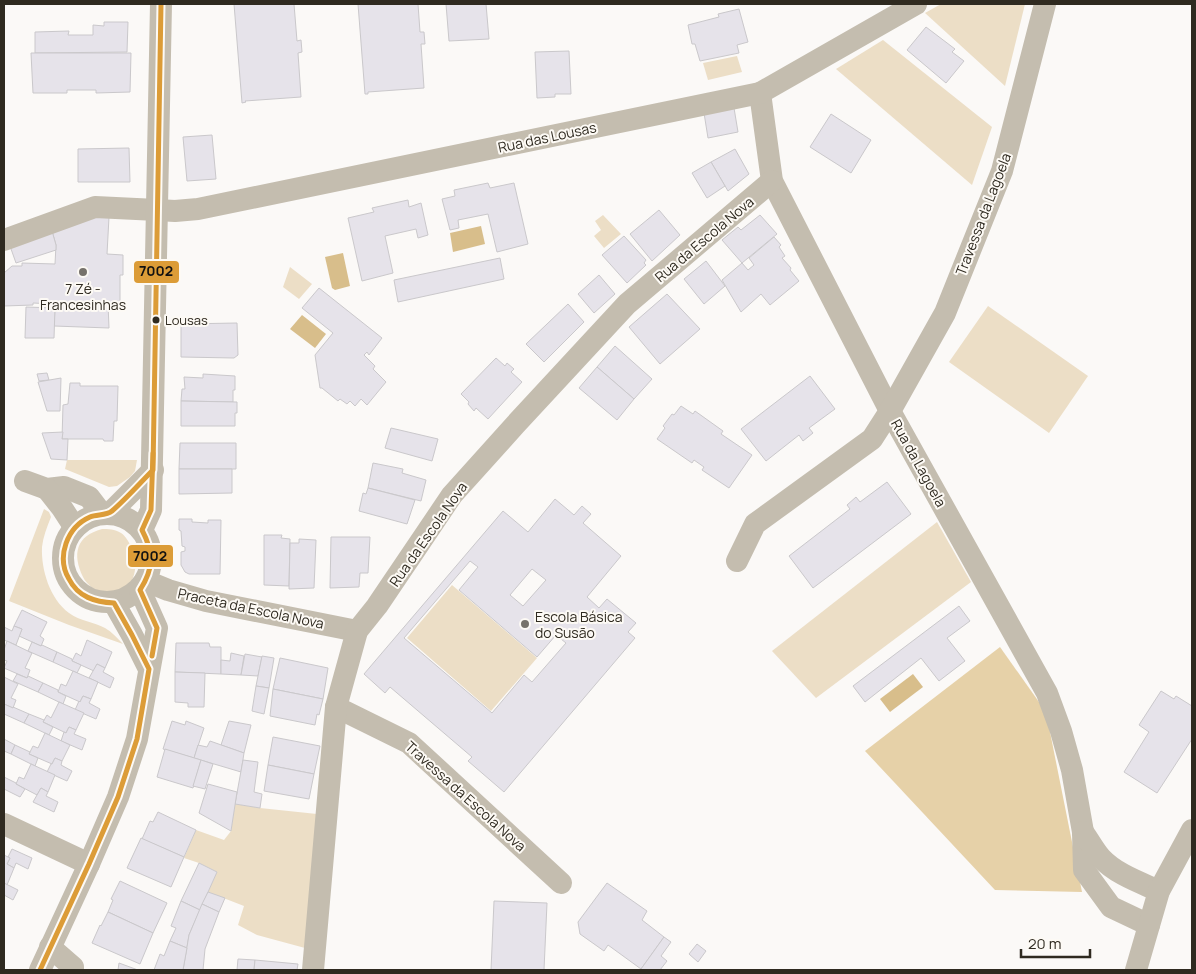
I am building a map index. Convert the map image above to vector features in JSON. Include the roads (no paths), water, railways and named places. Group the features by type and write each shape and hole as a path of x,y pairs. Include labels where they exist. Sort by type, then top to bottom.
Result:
{"street":[{"path":"142,530 152,510 161,4"},
{"name":"Rua das Lousas","path":"4,240 95,207 175,211 198,209 760,93 916,4"},
{"name":"Travessa da Lagoela","path":"737,561 755,524 872,439 890,412 945,313 1002,171 1045,4"},
{"name":"Rua da Lagoela","path":"760,93 772,181 890,412 1047,693 1061,731 1072,770 1083,832 1084,870 1110,907 1149,925"},
{"name":"Rua da Escola Nova","path":"313,970 336,707 357,632 377,606 452,495 522,418 627,304 772,181"},
{"path":"106,514 152,470"},
{"path":"25,481 47,489 64,487 89,497 106,514"},
{"path":"47,489 62,508 74,528"},
{"path":"106,514 122,516 142,530 149,543 152,557 150,572 143,585 128,598 107,603 87,598 76,590 68,579 63,566 63,552 67,539 74,528 92,516 106,514"},
{"path":"40,970 118,797 138,739 157,628 143,585"},
{"name":"Praceta da Escola Nova","path":"143,585 206,601 357,632"},
{"path":"107,603 132,635 149,669"},
{"name":"Travessa da Escola Nova","path":"336,707 409,743 561,882"},
{"path":"4,824 89,864"},
{"path":"1136,970 1160,891 1192,830"},
{"name":"Rua da Lagoela","path":"1083,832 1101,858 1112,867 1127,877 1160,891"},
{"path":"50,947 74,967 73,970"}],"place":[{"name":"7 Zé - Francesinhas","path":"83,272"},
{"name":"Lousas","path":"156,320"},
{"name":"Escola Básica do Susão","path":"525,624"}]}
